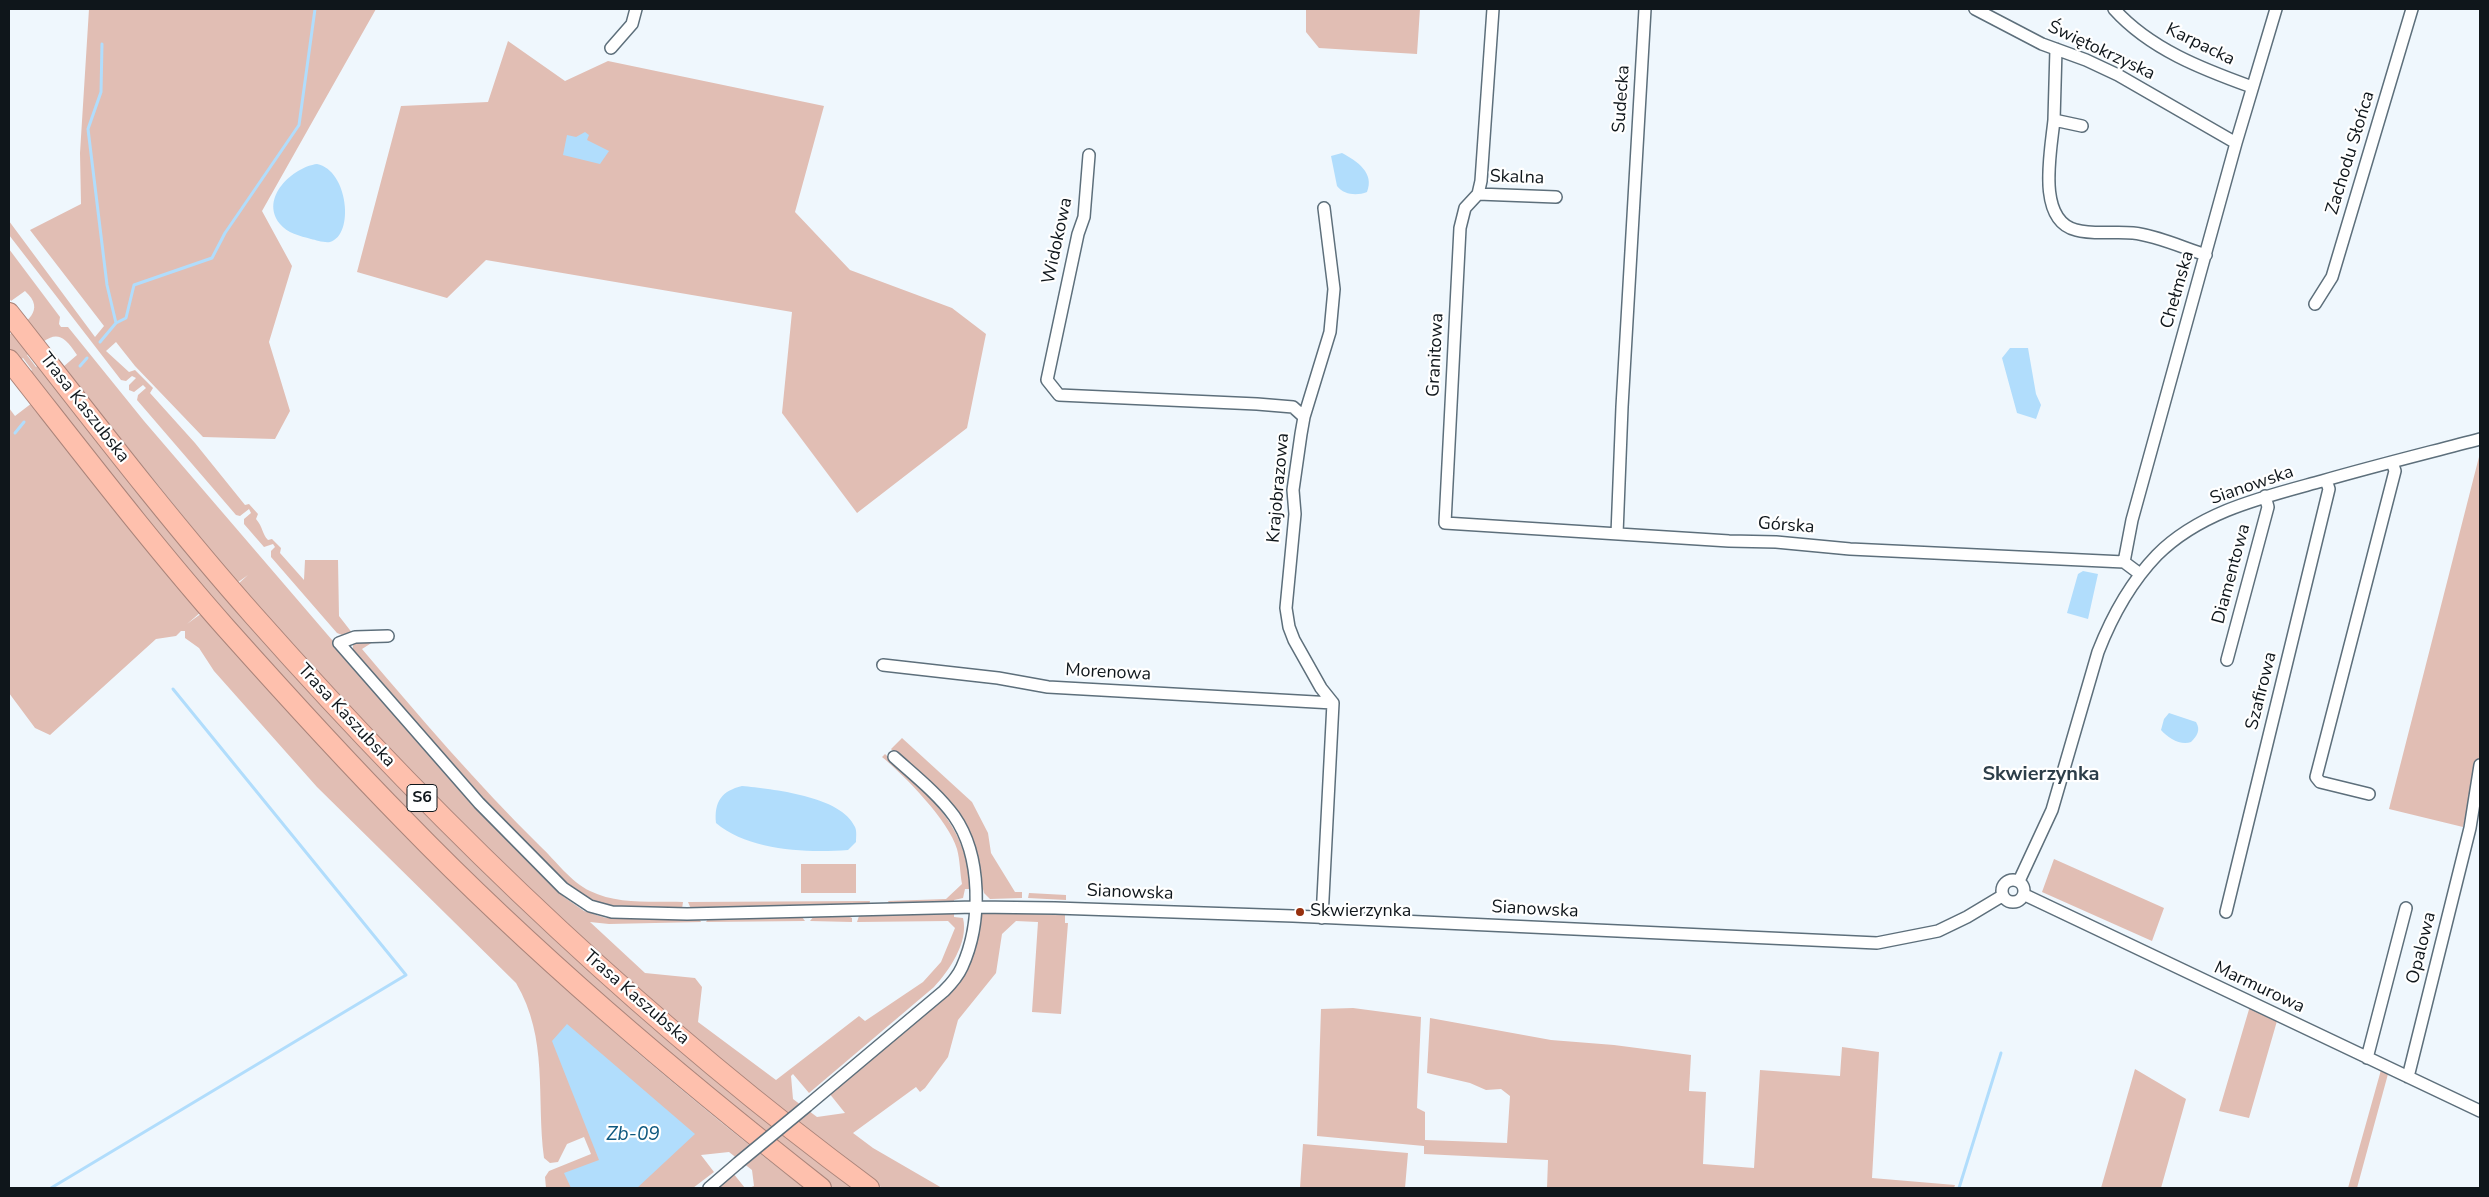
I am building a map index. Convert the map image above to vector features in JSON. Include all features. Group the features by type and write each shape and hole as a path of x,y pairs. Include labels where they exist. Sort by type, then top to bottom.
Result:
{"highway":[{"name":"Trasa Kaszubska","path":"14,319 252,614 426,801 504,880 624,990 723,1074 869,1188"},
{"name":"Trasa Kaszubska","path":"11,363 225,627 405,822 487,903 605,1012 704,1096 821,1188"}],"street":[{"path":"611,48 632,24 636,9"},
{"path":"1478,194 1481,181 1493,9"},
{"name":"Sudecka","path":"1617,534 1633,191 1645,9"},
{"name":"Świętokrzyska","path":"1975,9 2056,49 2118,75 2236,143"},
{"name":"Karpacka","path":"2114,9 2146,37 2177,56 2208,71 2252,87"},
{"name":"Chełmska","path":"2124,562 2134,511 2236,143 2276,9"},
{"name":"Zachodu Słońca","path":"2315,304 2332,278 2412,9"},
{"path":"2056,49 2054,120 2049,181 2050,202 2057,219 2066,227 2078,231 2135,233 2206,255"},
{"path":"2054,120 2082,126"},
{"name":"Widokowa","path":"1089,155 1084,217 1047,380 1059,395 1293,407 1304,417"},
{"name":"Skalna","path":"1478,194 1556,197"},
{"name":"Granitowa","path":"1445,523 1460,228 1465,208 1478,194"},
{"name":"Krajobrazowa","path":"1324,208 1334,289 1331,324 1304,417 1293,490 1295,514 1286,608 1289,627 1294,640 1321,688 1333,703"},
{"name":"Sianowska","path":"2019,881 2052,810 2098,652 2108,627 2120,604 2140,574 2158,554 2182,535 2224,512 2265,496 2480,439"},
{"path":"2369,794 2320,782 2316,778 2395,471 2392,462"},
{"name":"Szafirowa","path":"2226,912 2329,489 2326,480"},
{"name":"Diamentowa","path":"2227,660 2268,507 2265,496"},
{"name":"Górska","path":"1445,523 1729,541 1776,542 1850,549 2124,562"},
{"path":"2124,562 2140,574"},
{"name":"Sianowska","path":"388,636 354,637 339,643 479,803 563,888 590,906 623,914 975,907 1055,908 1877,943 1938,931 1967,917 2002,896"},
{"name":"Morenowa","path":"883,665 998,678 1048,687 1333,703"},
{"path":"1322,918 1333,703"},
{"path":"708,1188 944,991 961,969 975,924 974,867 961,828 940,800 894,756"},
{"name":"Opalowa","path":"2408,1077 2470,828 2480,764"},
{"path":"2011,880 2019,881 2024,887 2025,895 2020,901 2012,903 2002,896 2005,883 2011,880"},
{"name":"Marmurowa","path":"2025,895 2480,1111"},
{"path":"2367,1058 2406,908"}],"shaded area":[{"path":"89,9 376,9 262,211 292,266 269,342 290,411 275,439 203,437 135,366 116,342 106,351 129,372 135,370 153,388 150,393 195,443 245,505 249,504 258,514 256,519 266,538 268,540 272,539 281,548 280,553 304,580 305,560 338,560 339,616 353,634 342,635 337,633 271,557 271,551 275,547 273,544 264,547 244,524 244,519 251,513 249,509 240,516 236,515 137,400 138,395 146,388 143,385 134,392 129,390 129,385 136,378 132,376 126,381 121,380 9,235 9,221 95,337 104,326 30,230 81,204 80,153"},
{"path":"1306,9 1420,9 1417,54 1319,48 1306,32"},
{"path":"508,41 565,81 608,61 824,106 795,212 850,270 952,308 986,334 967,428 857,513 782,413 792,312 486,260 447,298 357,272 401,106 488,102"},
{"path":"9,249 60,317 59,324 61,327 68,327 144,421 478,810 564,897 584,911 606,918 696,918 700,920 701,922 609,924 590,922 645,973 695,978 702,987 698,1022 776,1080 859,1016 865,1021 923,982 941,962 955,928 948,921 857,922 859,916 954,912 954,917 963,918 963,937 956,956 946,973 934,987 809,1093 793,1074 791,1076 793,1099 817,1117 845,1113 829,1093 950,990 962,974 971,956 982,914 1000,911 1065,913 1065,923 1068,923 1061,1014 1032,1012 1038,922 1016,921 1002,934 996,973 958,1020 948,1057 925,1088 920,1092 916,1087 853,1133 873,1148 942,1188 882,1188 763,1097 660,1011 550,912 430,795 303,658 238,584 248,575 237,583 63,367 77,355 70,346 59,337 48,339 42,343 27,355 36,367 41,363 257,629 393,779 519,903 650,1022 718,1079 857,1188 829,1188 766,1140 591,993 480,889 372,781 269,669 176,559 27,374 32,370 23,358 9,369 9,335 27,321 34,310 34,304 25,291 11,301 9,298"},
{"path":"32,403 201,612 187,624 202,613 270,692 341,769 413,844 488,917 564,988 642,1056 804,1188 749,1188 754,1186 752,1170 729,1152 701,1155 714,1172 693,1188 546,1188 545,1177 549,1171 591,1154 584,1137 567,1144 558,1162 550,1163 544,1158 537,1047 533,1025 516,983 317,787 214,671 199,648 185,638 185,631 181,631 176,636 156,639 50,735 35,728 9,693 9,408 15,416"},
{"path":"2480,453 2480,759 2463,827 2389,809"},
{"path":"356,641 373,642 362,649 471,774 576,882 590,891 612,898 636,901 683,902 682,909 615,909 582,898 506,828 353,651 353,645"},
{"path":"902,738 972,802 988,833 991,853 1015,892 1022,892 1022,898 990,899 983,889 979,889 970,838 891,749"},
{"path":"885,754 930,798 954,829 968,867 970,889 965,889 963,898 954,900 954,904 890,905 888,901 946,899 962,884 957,849 945,825 914,787 882,757"},
{"path":"2054,859 2164,908 2152,941 2042,892"},
{"path":"801,864 856,864 856,893 801,893"},
{"path":"1029,893 1066,895 1066,900 1028,898"},
{"path":"870,901 869,906 691,909 688,902"},
{"path":"814,916 848,916 852,918 852,922 810,921"},
{"path":"802,917 805,921 706,922 708,919"},
{"path":"2250,1006 2277,1021 2249,1118 2219,1111"},
{"path":"1353,1008 1421,1017 1417,1108 1425,1112 1425,1140 1507,1143 1510,1096 1501,1089 1486,1090 1470,1083 1427,1073 1430,1018 1551,1040 1614,1045 1691,1055 1689,1091 1706,1092 1703,1164 1754,1168 1760,1070 1840,1076 1842,1047 1879,1052 1872,1178 1955,1185 1954,1188 1547,1188 1548,1160 1424,1154 1424,1146 1317,1136 1321,1009"},
{"path":"2135,1069 2186,1099 2161,1188 2101,1188"},
{"path":"2381,1070 2388,1074 2357,1188 2348,1188"},
{"path":"1303,1144 1408,1153 1405,1188 1300,1188"},
{"path":"733,1173 745,1188 714,1188"}],"water":[{"path":"585,132 589,135 587,140 609,151 600,164 563,155 567,135 576,137"},
{"path":"1342,153 1359,164 1367,173 1369,185 1367,192 1351,194 1337,186 1331,156"},
{"path":"317,164 327,169 336,178 344,203 345,216 343,228 338,237 330,242 311,239 290,232 280,224 275,214 276,194 282,185 298,171"},
{"path":"2010,348 2028,348 2036,394 2041,405 2036,419 2017,413 2002,358"},
{"path":"2083,571 2098,574 2088,619 2067,613 2078,574"},
{"path":"2169,713 2196,722 2198,733 2191,742 2183,743 2175,740 2161,730 2164,719"},
{"path":"742,786 787,792 821,801 836,808 848,816 855,827 856,842 848,850 797,850 761,845 729,832 716,823 716,809 724,794"},
{"name":"Zb-09","path":"567,1024 695,1134 637,1188 571,1188 564,1173 599,1160 552,1041"}],"waterway":[{"path":"100,342 116,323 126,318 134,285 212,258 225,233 299,125 315,9"},
{"path":"102,44 101,92 88,129 107,285 116,323"},
{"path":"80,366 87,358"},
{"path":"15,433 24,422"},
{"path":"51,1188 406,975 173,689"},
{"path":"1959,1188 2001,1053"}],"place":[{"name":"Skwierzynka","path":"1300,912"}],"district":[{"name":"Skwierzynka","path":"2041,775"}]}
